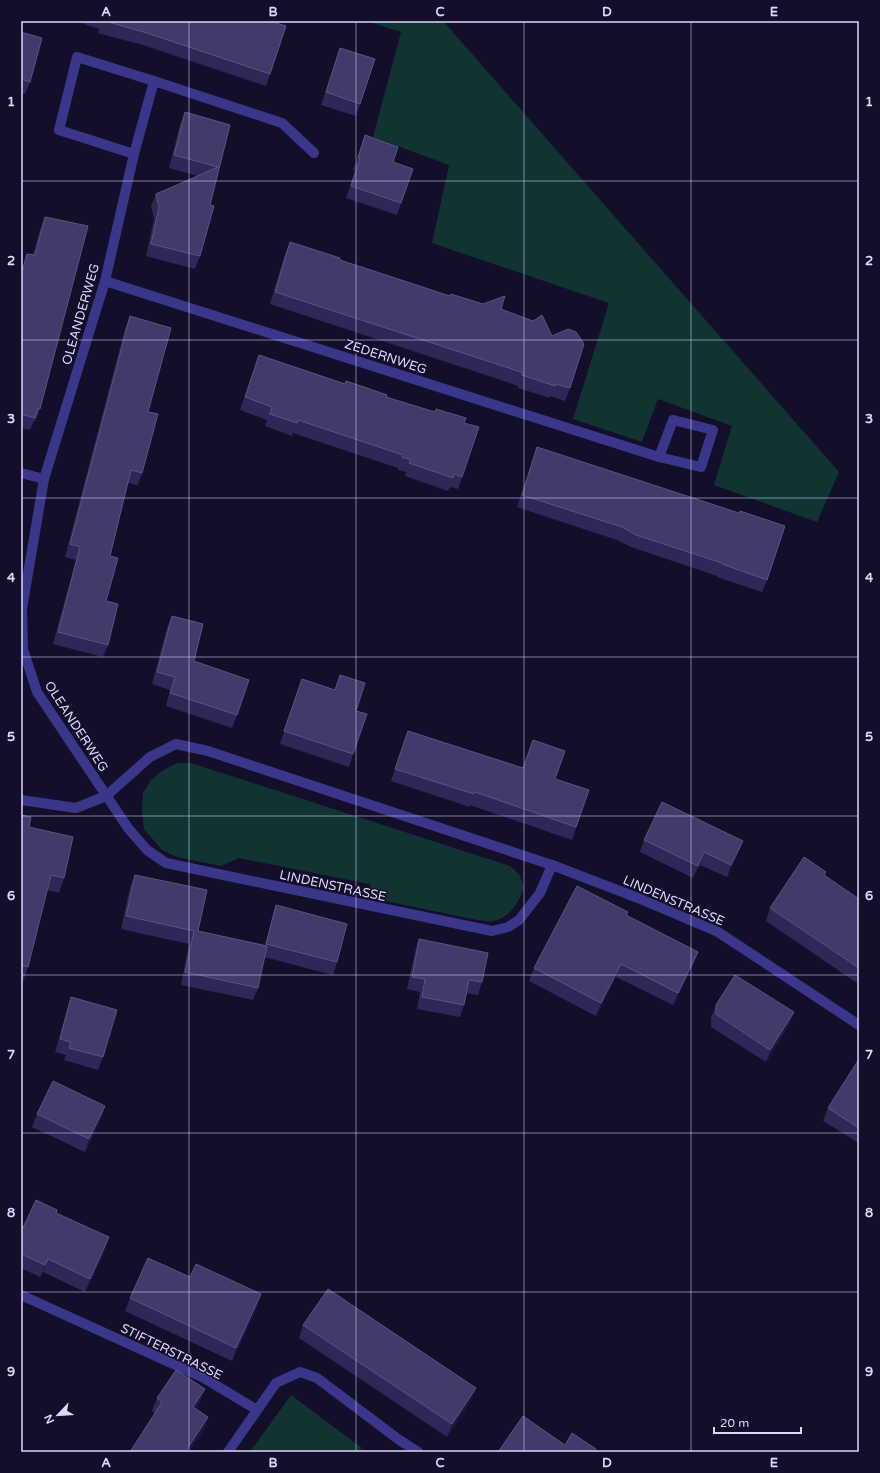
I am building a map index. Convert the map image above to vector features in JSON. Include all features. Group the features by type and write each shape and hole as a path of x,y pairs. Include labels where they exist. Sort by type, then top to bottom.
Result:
{"street":[{"path":"134,154 59,130 77,57 282,123 314,153"},
{"name":"OLEANDERWEG","path":"106,796 37,692 23,649 22,609 44,479 105,281 134,154 154,81"},
{"name":"ZEDERNWEG","path":"105,281 659,457 701,467 713,430 673,420 659,457"},
{"path":"21,473 44,479"},
{"name":"LINDENSTRASSE","path":"21,800 76,808 106,796 150,757 176,744 208,751 552,865 638,898 718,932 859,1025"},
{"name":"LINDENSTRASSE","path":"106,796 128,828 147,850 166,863 492,931 508,927 519,920 540,893 552,865"},
{"name":"STIFTERSTRASSE","path":"21,1295 204,1378 257,1410"},
{"path":"228,1452 276,1383 300,1372 317,1378 398,1439 418,1452"}],"green space":[{"path":"367,21 443,21 839,472 817,522 714,485 732,426 658,399 642,442 573,419 609,303 432,243 449,165 373,137 401,32"},
{"path":"177,763 191,763 510,866 519,874 524,888 513,909 509,913 499,919 487,921 376,899 369,884 239,858 221,866 177,857 162,850 144,829 142,812 143,793 151,780 162,771"},
{"path":"291,1395 362,1448 357,1452 250,1452"}],"building":[{"path":"105,21 270,21 286,26 270,74 147,33"},
{"path":"21,32 42,38 30,82 21,79"},
{"path":"340,48 375,59 360,104 326,92"},
{"path":"185,112 230,125 210,205 214,206 200,256 151,244 159,207 156,194 218,167 174,155"},
{"path":"365,135 398,147 393,162 413,169 401,203 351,186 360,158 358,158"},
{"path":"45,217 88,226 40,409 38,408 35,418 21,414 21,276 27,254 35,255"},
{"path":"290,242 450,296 451,294 483,304 505,296 501,309 533,321 542,315 552,336 568,329 576,332 584,344 570,388 555,384 555,386 522,375 523,373 509,368 275,292"},
{"path":"130,316 171,328 148,412 158,414 142,473 131,470 110,556 118,558 106,601 118,604 108,645 58,632 80,547 70,544"},
{"path":"259,355 345,384 346,381 387,395 386,397 435,412 436,409 466,418 464,423 479,427 462,477 454,474 453,478 409,463 411,460 402,457 403,455 298,420 297,423 270,414 272,407 245,397"},
{"path":"537,447 739,513 740,511 785,526 767,580 722,563 636,535 622,527 522,495"},
{"path":"172,616 203,624 194,661 249,680 237,715 170,693 175,677 157,672"},
{"path":"340,675 365,683 356,711 367,714 353,754 284,731 302,679 335,690"},
{"path":"408,731 523,768 533,740 565,751 555,779 589,790 576,827 475,792 474,794 395,769"},
{"path":"662,802 743,841 731,865 704,852 698,866 644,840"},
{"path":"21,815 31,817 29,827 73,837 64,878 51,875 28,967 21,965"},
{"path":"804,857 826,872 824,875 859,899 859,968 770,908"},
{"path":"135,875 207,890 198,931 267,946 258,988 185,972 194,931 126,916"},
{"path":"577,886 628,912 626,915 698,952 678,993 621,964 601,1003 534,968"},
{"path":"276,905 347,924 337,962 266,944"},
{"path":"419,939 488,953 482,982 469,980 464,1005 422,997 425,979 412,977"},
{"path":"735,975 794,1012 770,1050 716,1014 716,1005"},
{"path":"71,997 117,1010 103,1057 69,1048 71,1042 60,1039"},
{"path":"859,1059 859,1128 828,1108"},
{"path":"53,1081 105,1106 89,1139 37,1114"},
{"path":"36,1200 57,1210 56,1213 109,1237 90,1279 48,1259 45,1265 21,1254 21,1232"},
{"path":"148,1258 190,1277 196,1264 261,1294 236,1348 130,1298"},
{"path":"328,1289 476,1388 452,1424 303,1325"},
{"path":"176,1370 205,1389 193,1407 208,1417 185,1452 130,1452 162,1402 157,1398"},
{"path":"523,1416 565,1445 572,1433 596,1449 594,1452 498,1452"}]}
